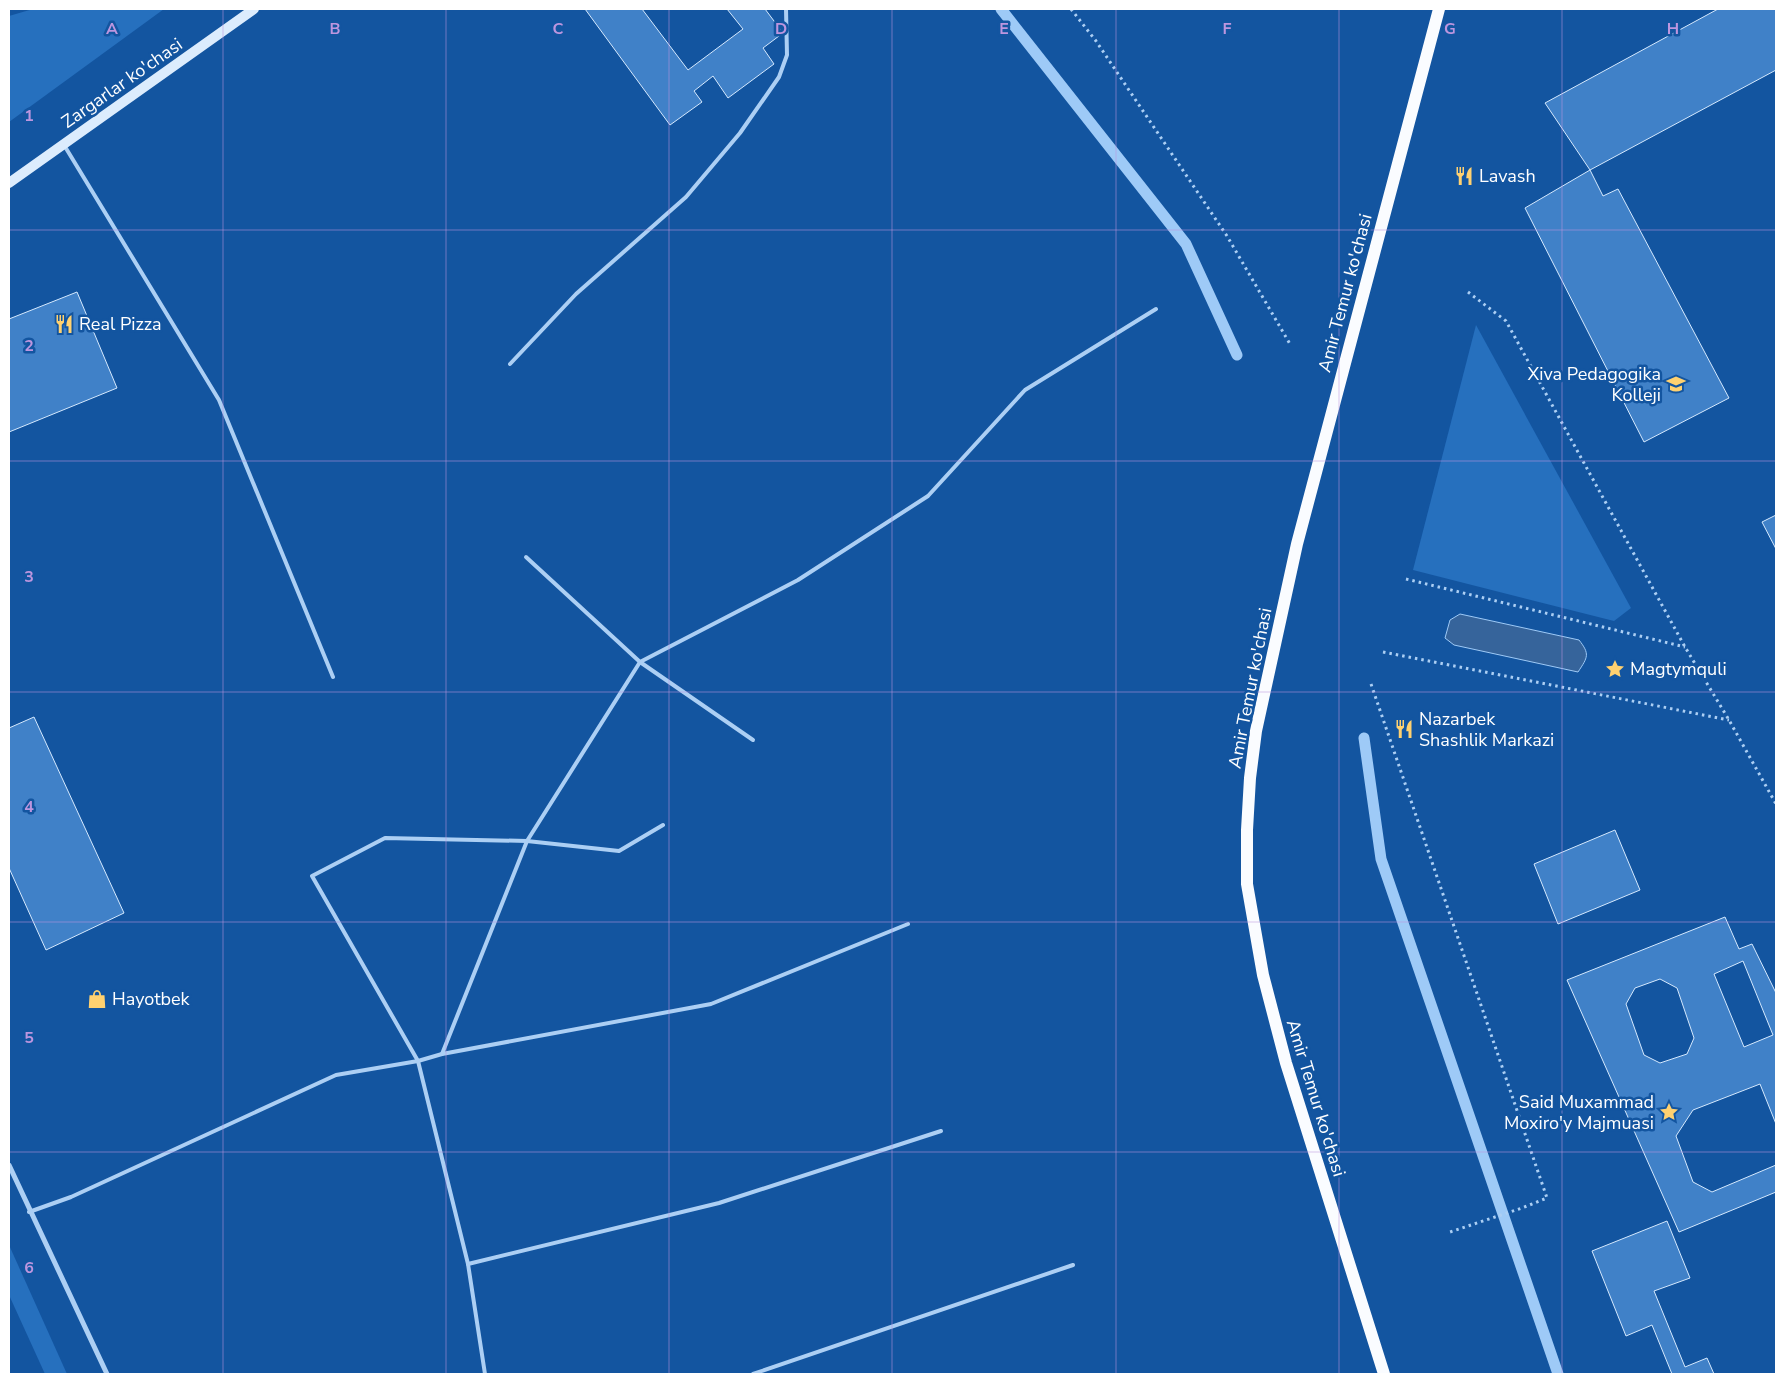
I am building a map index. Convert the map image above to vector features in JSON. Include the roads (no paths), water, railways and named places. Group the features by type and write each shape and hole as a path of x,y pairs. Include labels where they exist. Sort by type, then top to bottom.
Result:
{"main road":[{"name":"Zargarlar ko'chasi","path":"9,183 254,9"},
{"name":"Amir Temur ko'chasi","path":"1384,1374 1286,1063 1263,975 1247,884 1247,830 1250,778 1256,732 1297,544 1439,9"}],"street":[{"path":"9,1165 29,1212 107,1374"}],"lane":[{"path":"510,364 576,294 686,197 740,133 779,76 787,55 786,9"},
{"path":"64,144 219,400 333,677"},
{"path":"442,1054 527,841 640,662 798,580 928,496 1025,390 1156,309"},
{"path":"526,557 640,662 753,740"},
{"path":"485,1374 468,1264 418,1061 312,876 384,838 527,841 619,851 664,825"},
{"path":"29,1212 71,1197 336,1075 711,1004 908,924"},
{"path":"468,1264 719,1203 942,1131"},
{"path":"752,1374 1072,1265"}],"waterway":[{"path":"1001,9 1186,244 1237,355"},
{"path":"1364,738 1381,859 1558,1374"}],"place":[{"name":"Lavash","path":"1464,176"},
{"name":"Real Pizza","path":"64,324"},
{"name":"Xiva Pedagogika Kolleji","path":"1676,384"},
{"name":"Magtymquli","path":"1615,669"},
{"name":"Nazarbek Shashlik Markazi","path":"1404,729"},
{"name":"Hayotbek","path":"97,999"},
{"name":"Said Muxammad Moxiro'y Majmuasi","path":"1669,1112"}]}
